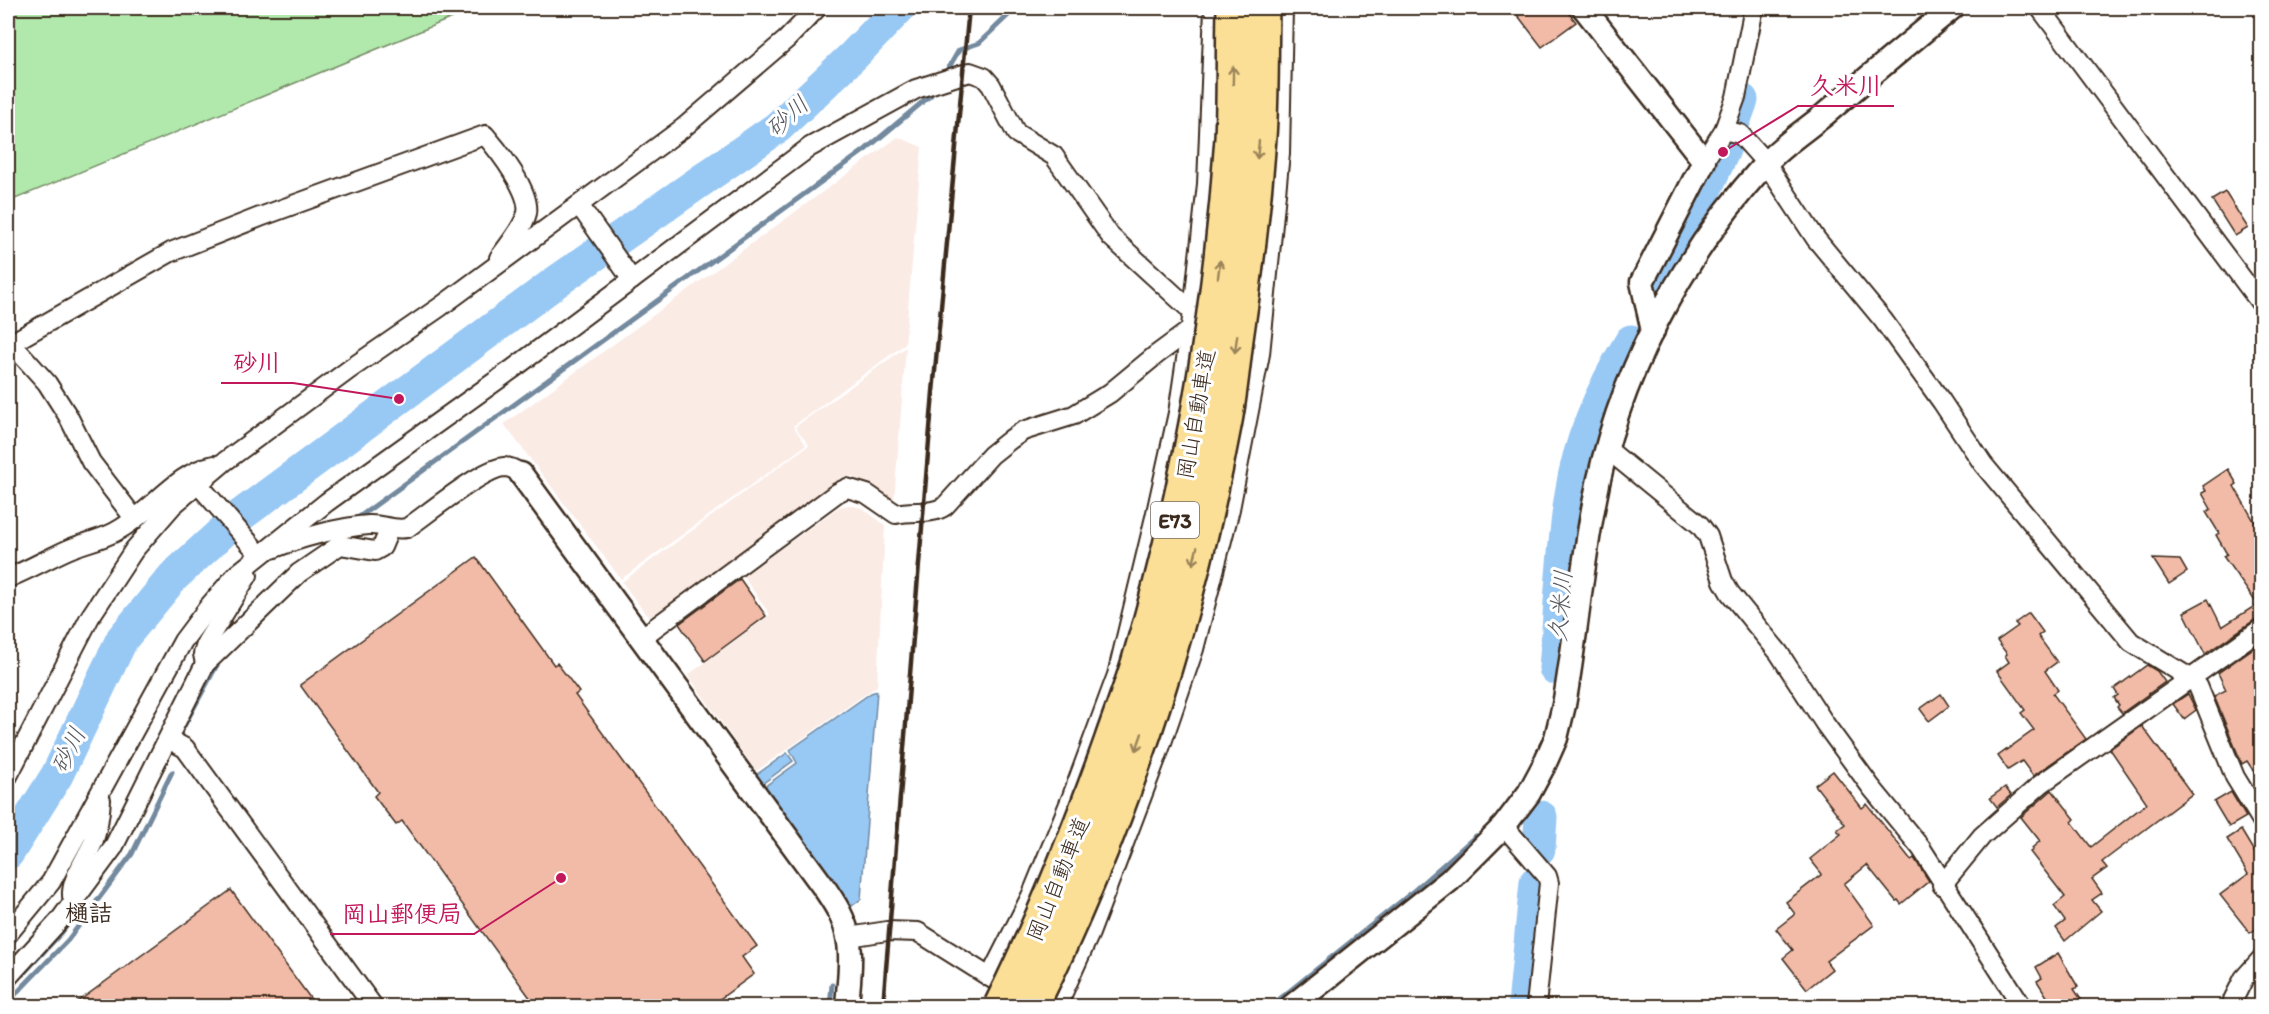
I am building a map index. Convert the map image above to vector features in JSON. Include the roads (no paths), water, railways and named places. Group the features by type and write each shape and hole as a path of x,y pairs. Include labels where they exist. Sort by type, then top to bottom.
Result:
{"highway":[{"name":"岡山自動車道","path":"996,992 1031,945 1092,796 1138,665 1170,546 1198,417 1220,270 1232,136 1234,8"},
{"name":"岡山自動車道","path":"1032,1006 1057,955 1118,804 1163,674 1196,552 1225,420 1246,271 1259,137 1263,8"}],"street":[{"path":"8,776 90,617 134,550 173,505 201,487 224,462 350,369 491,269 581,209 683,128 787,39 817,8"},
{"path":"996,992 1117,675 1178,413 1193,312 1207,184 1214,8"},
{"path":"1057,1006 1090,933 1159,752 1194,649 1230,509 1260,354 1280,153 1283,8"},
{"path":"1584,8 1704,161"},
{"path":"1653,331 1642,282 1704,161 1730,132 1754,8"},
{"path":"1292,1006 1450,880 1504,826 1529,793 1556,738 1570,674 1594,502 1607,449 1642,351 1687,268 1714,228 1766,163 1952,8"},
{"path":"2040,8 2262,305"},
{"path":"8,934 51,882 183,641 210,605 254,556 630,277 810,147 916,89 970,72 984,77 991,85 1016,133 1054,156 1111,237 1193,312"},
{"path":"1730,132 1766,163 1816,239 1883,320 1983,464 2131,642 2190,678 2198,686 2235,777 2262,821"},
{"path":"134,518 92,462 68,416 47,383 10,345 40,325 171,252 485,135 499,151 527,199 527,214 491,269"},
{"path":"581,209 630,277"},
{"path":"641,638 837,493 847,488 867,494 896,514 905,511 938,511 991,454 1011,439 1023,431 1074,415 1110,393 1190,330"},
{"path":"1607,449 1700,525 1708,536 1723,581 1730,593 1779,653 1825,724 1871,787 1921,848 1942,885 2022,1006"},
{"path":"8,578 66,550 116,532 155,504 177,482 200,467 224,462"},
{"path":"254,556 281,546 347,529 376,524 390,528 407,528 495,469 505,467 516,470 825,889 842,917 849,938 851,962 847,1006"},
{"path":"201,487 254,556"},
{"path":"8,977 59,921 114,848 173,741 205,664 299,573 339,545 375,550 382,547 390,528"},
{"path":"205,664 203,654 207,641 248,574 254,556"},
{"path":"1942,885 1982,836 2041,784 2262,628"},
{"path":"173,741 185,748 373,1006"},
{"path":"74,901 71,892 94,841 102,790"},
{"path":"1504,826 1547,876 1549,883 1536,1006"},
{"path":"849,938 887,931 918,932 996,992 1032,1006"},
{"path":"2229,1003 2244,978 2262,958"},
{"path":"2229,1003 2262,978"}],"water":[{"path":"877,691 861,899 852,906 764,787 797,763 790,750"},
{"path":"787,753 793,761 762,784 756,775"}],"waterway":[{"name":"砂川","path":"8,853 57,775 122,639 173,577 241,515 556,282 778,127 854,55 899,8"},
{"path":"945,74 959,50 979,43 1016,8"},
{"path":"355,520 865,150 931,95"},
{"name":"久米川","path":"1664,277 1723,152 1742,100"},
{"name":"久米川","path":"1555,668 1565,537 1575,474 1586,434 1611,377 1631,341"},
{"path":"177,739 218,663"},
{"path":"8,1002 68,940 132,854 172,772"},
{"name":"久米川","path":"1539,849 1541,817"},
{"path":"1271,1006 1409,895 1476,836"},
{"name":"久米川","path":"1524,1006 1536,882"},
{"path":"23,974 62,932 76,913"},
{"path":"830,1006 832,985"}],"railway":[{"path":"883,1006 933,392 969,8"}],"place":[{"name":"久米川","path":"1723,152"},
{"name":"砂川","path":"399,399"},
{"name":"岡山郵便局","path":"561,878"}],"district":[{"name":"樋詰","path":"89,912"}]}
